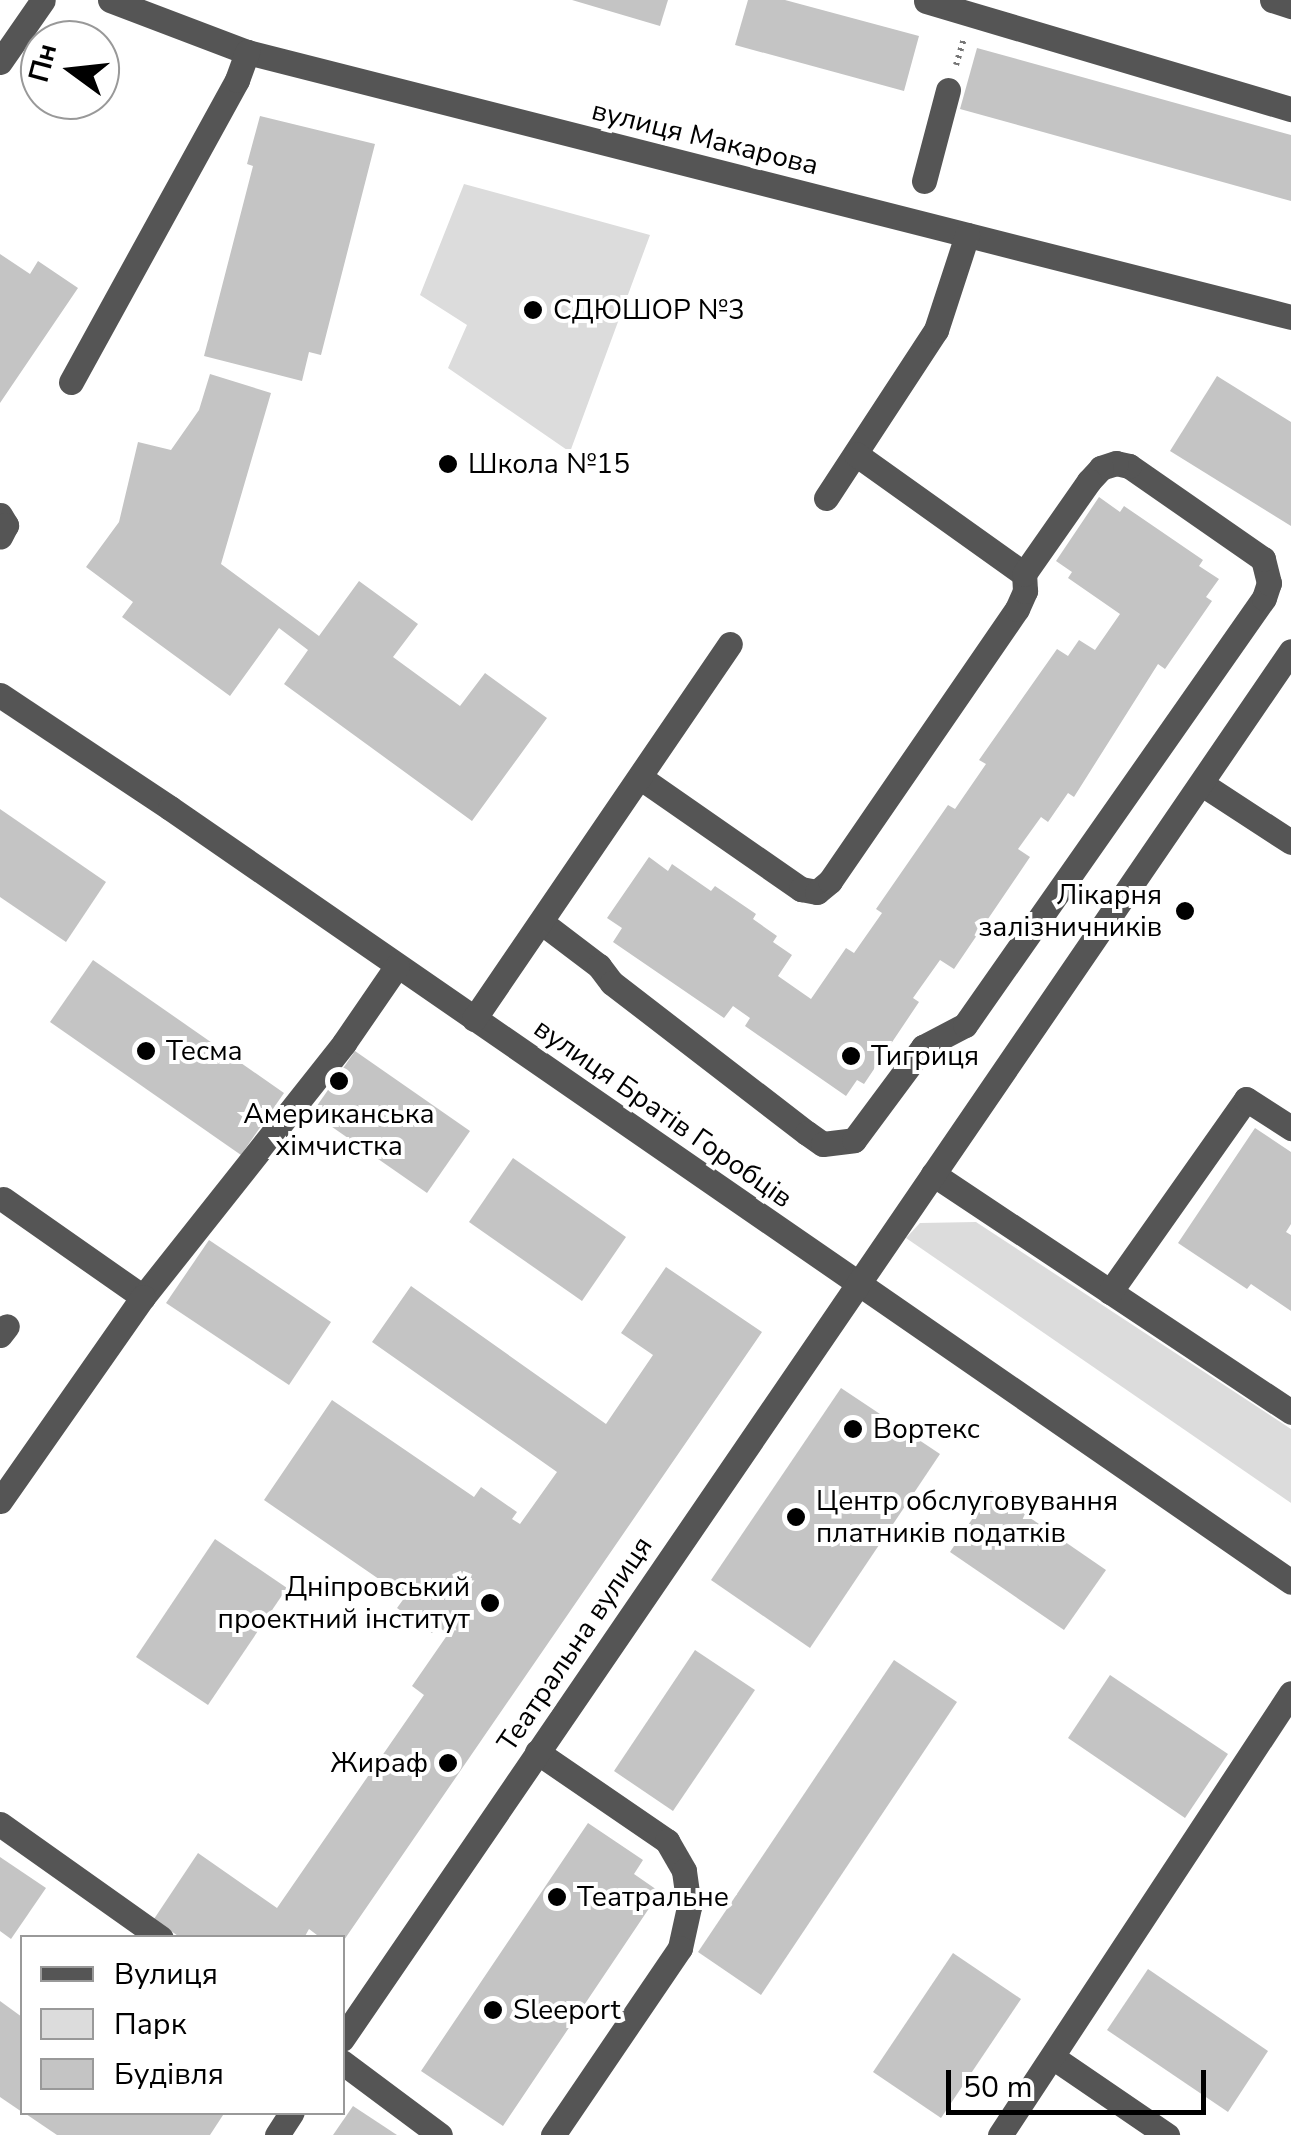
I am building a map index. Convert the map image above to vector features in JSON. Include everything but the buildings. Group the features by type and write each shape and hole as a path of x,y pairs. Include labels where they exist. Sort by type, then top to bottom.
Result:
{"street":[{"path":"0,62 43,0"},
{"name":"вулиця Макарова","path":"110,0 248,52 1291,317"},
{"path":"1272,0 1291,6"},
{"path":"926,1 1291,108"},
{"path":"71,382 237,80 248,52"},
{"path":"924,181 948,90"},
{"path":"826,498 936,330 967,235"},
{"path":"856,454 1024,574"},
{"path":"542,922 598,966 612,984 806,1133 823,1144 841,1145 854,1140 924,1048 965,1025 1264,598 1270,584 1263,559 1129,466 1116,463 1102,468 1024,574 1025,591 1017,609 830,881 817,892 801,889 641,778"},
{"path":"0,515 6,526 0,537"},
{"path":"474,1020 730,644"},
{"name":"Театральна вулиця","path":"345,2035 1291,652"},
{"name":"вулиця Братів Горобців","path":"0,696 1291,1582"},
{"path":"1202,784 1291,842"},
{"path":"0,1501 143,1297 344,1043 397,966"},
{"path":"1110,1292 1246,1099 1291,1128"},
{"path":"933,1174 1291,1412"},
{"path":"3,1199 143,1297"},
{"path":"1000,2135 1291,1693"},
{"path":"537,1752 667,1840 684,1871 689,1907 680,1948 554,2135"},
{"path":"0,1824 156,1935"},
{"path":"1054,2058 1167,2135"},
{"path":"345,2064 443,2134"}],"path":[{"path":"948,90 972,14"}],"green space":[{"name":"СДЮШОР №3","path":"464,184 650,235 570,452 448,368 467,325 420,295"},
{"path":"976,1222 1291,1429 1291,1503 906,1238 920,1223"}],"place":[{"name":"СДЮШОР №3","path":"533,310"},
{"name":"Школа №15","path":"448,464"},
{"name":"Лікарня залізничників","path":"1185,911"},
{"name":"Тесма","path":"146,1051"},
{"name":"Тигриця","path":"851,1056"},
{"name":"Американська хімчистка","path":"339,1081"},
{"name":"Вортекс","path":"853,1429"},
{"name":"Центр обслуговування платників податків","path":"796,1517"},
{"name":"Дніпровський проектний інститут","path":"490,1603"},
{"name":"Жираф","path":"448,1763"},
{"name":"Театральне","path":"557,1897"},
{"name":"Sleeport","path":"493,2010"}]}
